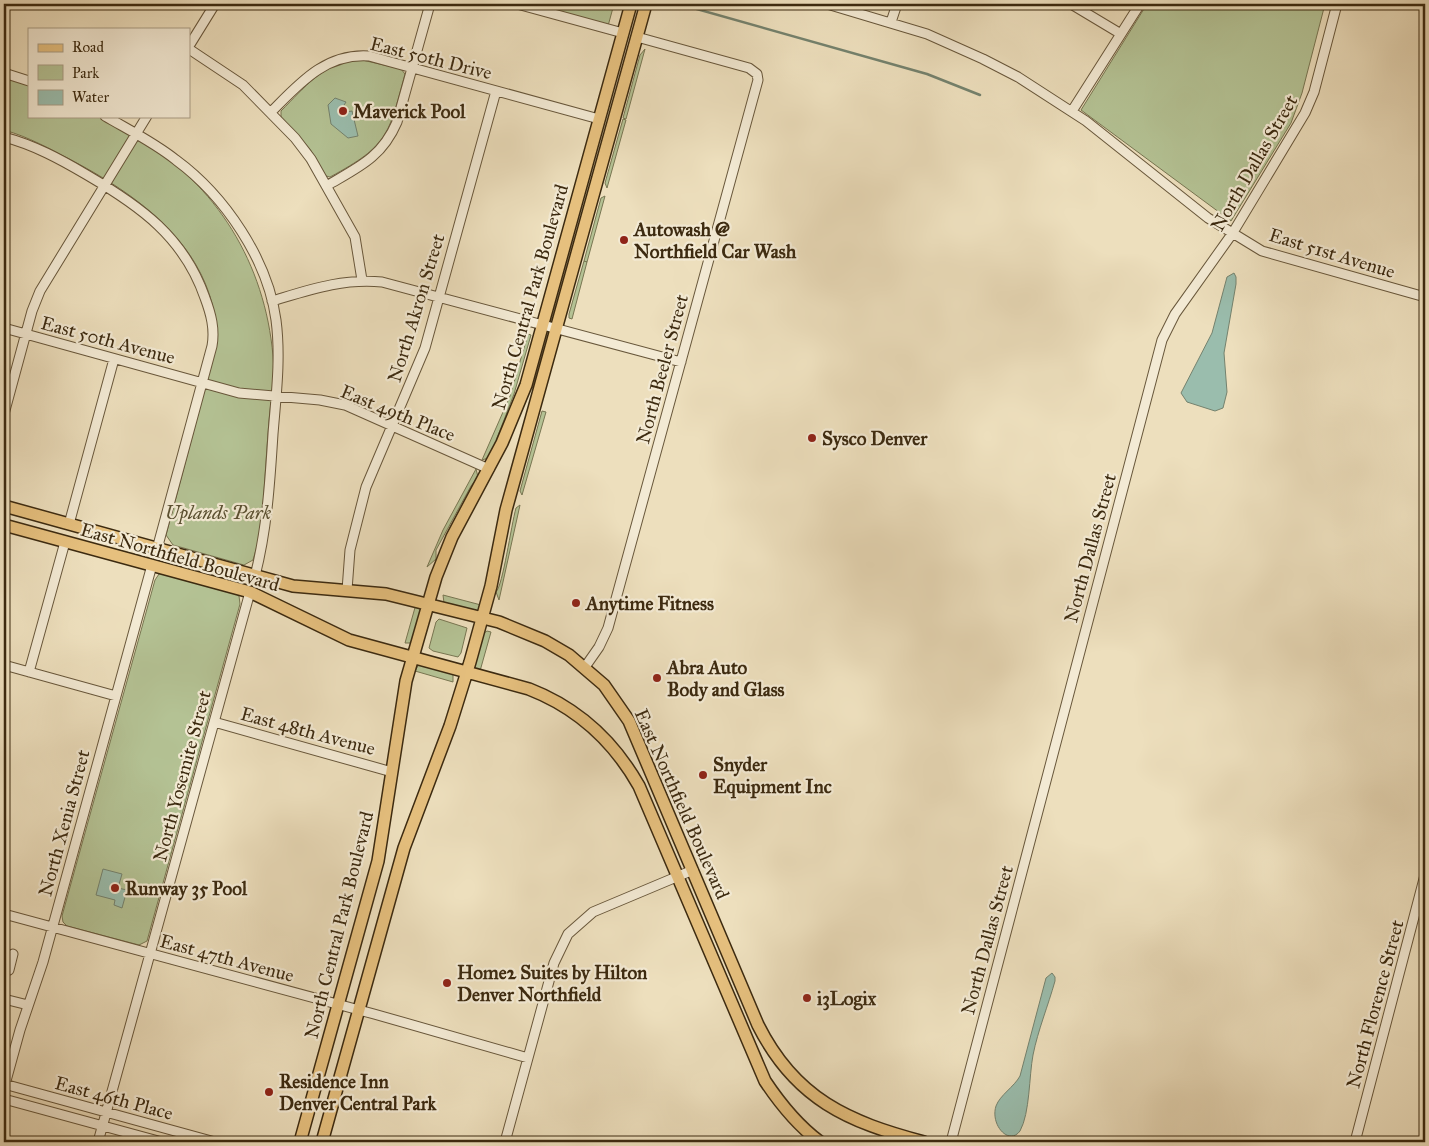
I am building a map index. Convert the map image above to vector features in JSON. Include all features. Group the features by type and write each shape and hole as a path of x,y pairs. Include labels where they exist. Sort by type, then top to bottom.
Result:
{"main road":[{"name":"North Central Park Boulevard","path":"300,1142 379,855 403,696 413,657 439,568 452,537 489,469 517,408 631,4"},
{"name":"North Central Park Boulevard","path":"322,1142 407,839 450,726 467,672 482,618 506,510 646,4"},
{"name":"East Northfield Boulevard","path":"4,506 293,586 378,592 429,603 482,618 545,641 585,667 609,691 629,721 758,1025 772,1050 789,1072 812,1094 847,1117 877,1129 924,1142"},
{"name":"East Northfield Boulevard","path":"4,525 250,592 339,636 528,689 550,698 576,713 599,732 622,758 639,786 758,1069 781,1104 798,1124 820,1142"}],"street":[{"path":"190,46 214,4"},
{"path":"328,185 369,161 381,151 391,137 430,4"},
{"path":"517,4 623,33"},
{"name":"East 51st Avenue","path":"827,4 890,22 950,44 995,64 1072,111 1193,208 1232,234 1272,256 1425,297"},
{"path":"890,22 897,4"},
{"path":"1071,4 1121,34"},
{"path":"1072,111 1140,4"},
{"name":"North Dallas Street","path":"952,1139 1159,349 1175,314 1232,234 1308,106 1337,4"},
{"name":"North Beeler Street","path":"585,667 599,647 608,628 758,84 757,74 749,68 637,37"},
{"path":"190,49 243,86 295,138 328,185 355,237 362,280"},
{"name":"East 50th Drive","path":"271,112 307,77 334,60 348,56 369,56 599,119"},
{"path":"4,73 28,80"},
{"name":"North Akron Street","path":"347,590 350,550 362,504 372,472 425,348 496,91"},
{"path":"108,118 176,159 198,178 237,226 264,276 272,301 278,343 279,371 265,530 255,576"},
{"path":"4,414 40,291 146,118"},
{"path":"4,137 46,152 105,185 141,209 165,232 186,258 208,306 214,333 203,383 157,549"},
{"path":"272,301 322,286 362,280 405,286 681,362"},
{"name":"East 50th Avenue","path":"4,328 203,383"},
{"path":"69,524 114,358"},
{"name":"East 49th Place","path":"203,383 239,393 345,405 489,469"},
{"path":"29,672 65,542"},
{"name":"North Xenia Street","path":"4,1086 53,928 152,565"},
{"name":"North Yosemite Street","path":"98,1142 250,592"},
{"path":"4,665 116,696"},
{"name":"East 48th Avenue","path":"214,722 392,772"},
{"path":"505,1142 554,963 568,934 593,912 693,870"},
{"name":"North Florence Street","path":"1355,1142 1425,875"},
{"name":"East 47th Avenue","path":"4,914 359,1010 528,1058"},
{"path":"4,968 9,970 13,954"},
{"path":"4,998 28,1005"},
{"name":"East 46th Place","path":"4,1086 215,1142"},
{"name":"East 46th Place","path":"4,1099 162,1142"}],"green space":[{"path":"525,4 614,4 608,26"},
{"path":"1147,4 1325,4 1302,93 1291,123 1231,221 1081,110"},
{"path":"645,49 626,119 623,118 640,55"},
{"path":"358,59 401,69 405,74 394,112 383,137 364,156 330,177 326,176 310,149 281,117 281,111 324,71"},
{"name":"Uplands Park","path":"4,78 28,85 28,118 102,118 137,138 165,157 191,179 213,203 232,230 248,259 260,290 268,322 274,371 261,533 253,560 244,565 173,545 166,535 217,343 214,311 205,282 190,256 172,232 126,193 100,176 56,152 4,130"},
{"path":"623,119 626,120 607,188 605,183"},
{"path":"605,196 587,262 584,261 601,198"},
{"path":"584,261 587,262 572,319 569,318 569,314"},
{"path":"528,334 531,335 514,394 492,451 488,458 482,460 510,396"},
{"path":"542,411 546,412 522,495 520,491"},
{"path":"476,469 478,477 471,486 436,550 436,559 427,567 443,530"},
{"path":"520,505 499,600 496,592 504,567 516,508"},
{"path":"165,573 233,592 239,596 240,604 147,941 139,945 67,926 63,922 62,916 155,580 159,574"},
{"path":"443,595 481,605 479,612 444,603"},
{"path":"416,604 422,608 413,643 405,643"},
{"path":"439,619 467,628 461,653 458,657 433,651 429,648 436,622"},
{"path":"487,631 491,632 480,671 474,668 484,633"},
{"path":"419,664 453,673 453,682 415,671"}],"water":[{"name":"Maverick Pool","path":"335,98 346,102 339,113 352,111 358,136 348,138 331,124 328,105"},
{"path":"1234,273 1236,284 1224,353 1227,392 1223,408 1215,411 1187,402 1181,393 1212,333 1227,277"},
{"name":"Runway 35 Pool","path":"103,869 122,874 118,888 127,890 122,908 114,905 115,900 96,895"},
{"path":"1052,973 1055,981 1033,1055 1026,1114 1020,1131 1016,1135 1006,1135 998,1126 995,1113 996,1106 1020,1076 1046,978"}],"waterway":[{"path":"679,4 927,74 980,95"}],"place":[{"name":"Maverick Pool","path":"343,111"},
{"name":"Autowash @ Northfield Car Wash","path":"624,240"},
{"name":"Sysco Denver","path":"812,438"},
{"name":"Anytime Fitness","path":"576,603"},
{"name":"Abra Auto Body and Glass","path":"657,678"},
{"name":"Snyder Equipment Inc","path":"703,775"},
{"name":"Runway 35 Pool","path":"115,888"},
{"name":"Home2 Suites by Hilton Denver Northfield","path":"447,983"},
{"name":"i3Logix","path":"807,998"},
{"name":"Residence Inn Denver Central Park","path":"269,1092"}]}
